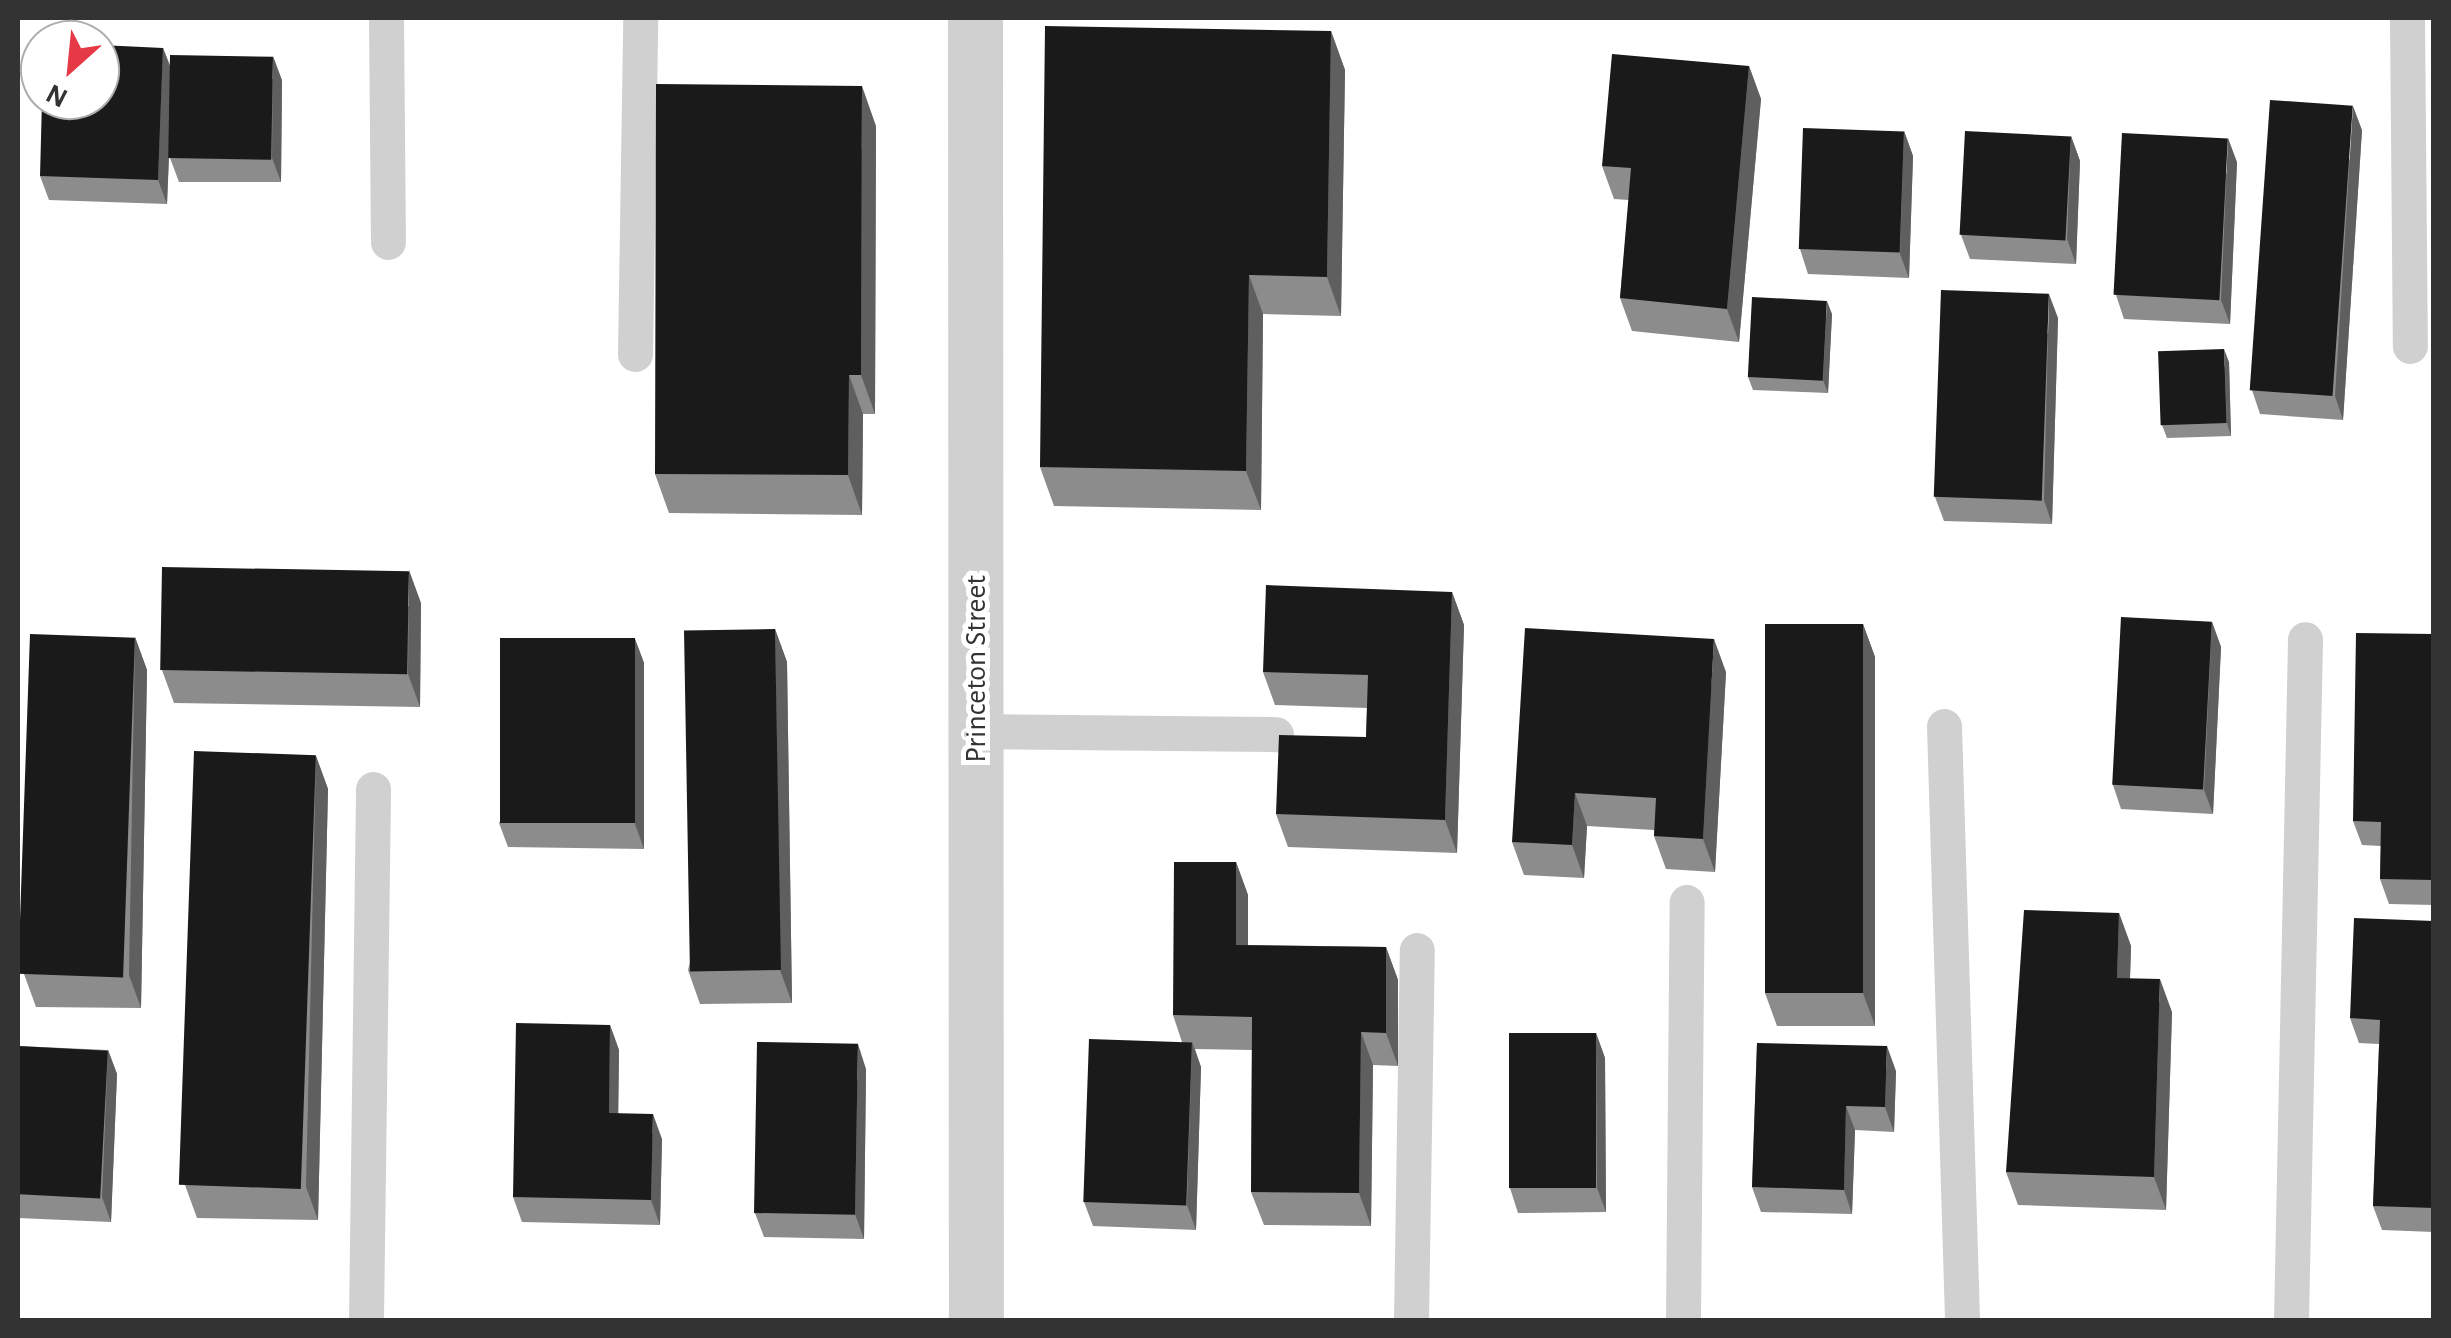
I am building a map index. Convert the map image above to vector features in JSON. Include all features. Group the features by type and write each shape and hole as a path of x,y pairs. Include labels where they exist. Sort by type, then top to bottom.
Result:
{"street":[{"name":"Princeton Street","path":"975,18 976,1320"}],"lane":[{"path":"386,18 388,242"},
{"path":"636,354 640,18"},
{"path":"2407,18 2410,346"},
{"path":"2291,1320 2305,639"},
{"path":"1944,726 1962,1320"},
{"path":"976,731 1276,734"},
{"path":"366,1320 374,790"},
{"path":"1683,1320 1687,902"},
{"path":"1411,1320 1417,950"}],"building":[{"path":"1045,26 1331,31 1327,277 1249,275 1246,471 1040,467"},
{"path":"120,46 163,48 158,180 40,176 41,120 120,120"},
{"path":"1612,54 1749,66 1727,309 1620,298 1631,168 1602,166"},
{"path":"170,55 273,57 271,160 168,158"},
{"path":"656,84 862,86 861,375 849,375 848,475 655,474"},
{"path":"2270,100 2353,106 2332,396 2250,390"},
{"path":"1803,128 1904,132 1900,252 1799,249"},
{"path":"1965,131 2071,137 2065,240 1960,235"},
{"path":"2122,133 2228,139 2219,300 2114,295"},
{"path":"1941,290 2049,294 2042,501 1934,497"},
{"path":"1752,297 1827,301 1823,381 1748,377"},
{"path":"2224,349 2227,423 2161,425 2158,351"},
{"path":"162,567 409,571 407,674 160,670"},
{"path":"1266,585 1452,592 1445,820 1276,814 1279,735 1366,737 1368,675 1263,672"},
{"path":"2121,617 2212,622 2203,790 2112,785"},
{"path":"1765,624 1863,624 1863,993 1765,993"},
{"path":"1525,628 1714,639 1703,839 1654,836 1656,798 1575,793 1572,845 1512,842"},
{"path":"775,629 781,970 690,972 684,631"},
{"path":"2356,633 2434,634 2434,880 2380,879 2381,822 2353,821"},
{"path":"30,634 135,638 123,977 18,974"},
{"path":"500,638 635,638 635,823 500,823"},
{"path":"194,751 316,755 301,1189 179,1185"},
{"path":"1174,862 1236,862 1236,945 1386,947 1386,1033 1361,1032 1359,1193 1251,1192 1252,1017 1173,1015"},
{"path":"2024,910 2119,913 2117,978 2160,979 2154,1177 2006,1172"},
{"path":"2354,918 2434,921 2431,1004 2434,1208 2373,1206 2380,1020 2350,1018"},
{"path":"516,1023 610,1025 609,1113 653,1114 651,1200 513,1197"},
{"path":"1509,1033 1596,1033 1596,1188 1509,1188"},
{"path":"1089,1039 1192,1043 1186,1205 1083,1202"},
{"path":"757,1042 858,1044 855,1215 754,1213"},
{"path":"1757,1043 1887,1046 1885,1107 1846,1106 1844,1190 1752,1187"},
{"path":"18,1046 108,1051 100,1199 18,1194"}]}
